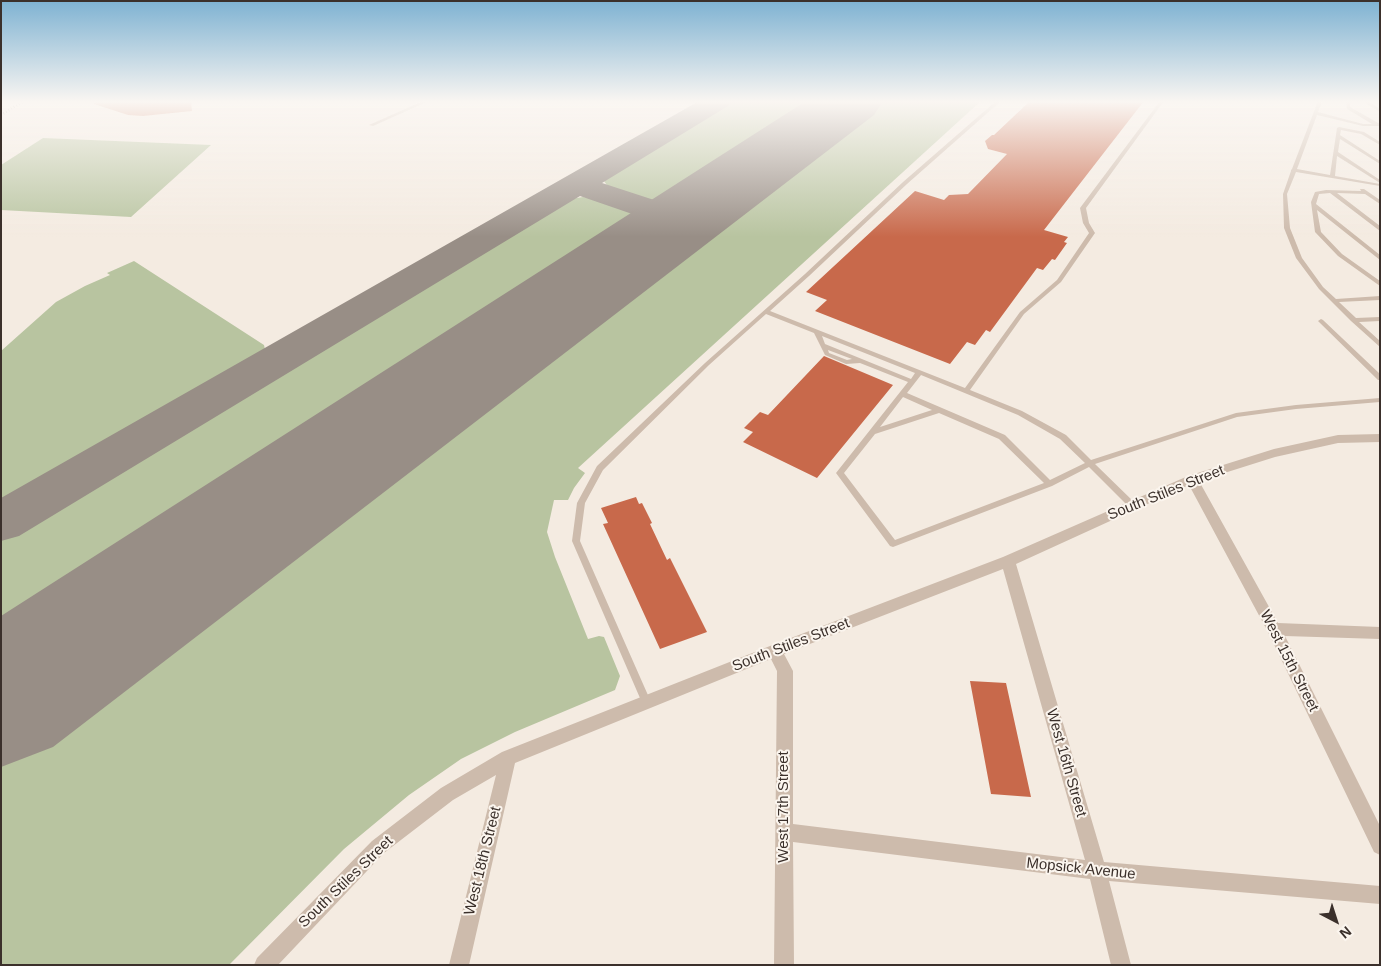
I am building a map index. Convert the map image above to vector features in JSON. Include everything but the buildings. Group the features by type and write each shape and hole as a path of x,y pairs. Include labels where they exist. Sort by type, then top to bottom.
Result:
{"street":[{"name":"South Stiles Street","path":"264,965 378,847 447,794 508,758 775,651 1008,561 1192,480 1274,453 1338,439 1380,438"},
{"name":"West 15th Street","path":"1192,480 1274,629 1380,846"},
{"name":"West 16th Street","path":"1008,561 1122,965"},
{"path":"1274,629 1380,633"},
{"name":"West 17th Street","path":"775,651 785,671 784,965"},
{"name":"West 18th Street","path":"458,965 508,758"},
{"name":"Mopsick Avenue","path":"784,832 1097,871 1380,894"}],"lane":[{"path":"646,702 576,541 581,503 600,468 707,364 947,146"},
{"path":"966,392 1022,313 1060,281 1092,233 1086,223 1083,208 1129,146"},
{"path":"1302,146 1285,194 1287,228 1299,258 1321,288 1380,345"},
{"path":"1332,178 1337,146"},
{"path":"1354,146 1380,163"},
{"path":"1336,153 1380,184"},
{"path":"1293,170 1332,178 1380,184"},
{"path":"1348,180 1380,203"},
{"path":"1331,191 1380,229"},
{"path":"1366,193 1317,192 1314,205 1318,232 1340,255 1380,284"},
{"path":"1314,205 1380,258"},
{"path":"1334,301 1380,298"},
{"path":"766,312 1020,413 1063,437 1132,505"},
{"path":"1353,320 1380,319"},
{"path":"1321,322 1380,378"},
{"path":"817,332 822,345 912,381"},
{"path":"918,373 840,473 893,544 1049,484 1091,464 1236,415 1296,407 1380,400"},
{"path":"902,394 1002,437 1049,484"},
{"path":"872,432 939,410"}],"green space":[{"path":"30,146 210,146 131,217 1,210 1,165"},
{"path":"654,146 750,146 662,205 650,204 608,187 604,181 607,174"},
{"path":"822,146 931,146 578,468 585,473 568,500 554,500 547,532 555,557 588,639 599,636 604,637 620,676 615,690 515,732 461,759 409,795 344,849 229,965 1,965 1,754"},
{"path":"583,197 605,200 639,213 643,217 1,646 1,535 564,200"},
{"path":"134,261 264,345 266,354 264,359 259,365 1,514 1,351 56,302 110,275 107,273"}],"taxiway":[{"path":"1,522 642,146"},
{"path":"578,185 682,220"}],"runway":[{"path":"1,698 787,146"}]}
